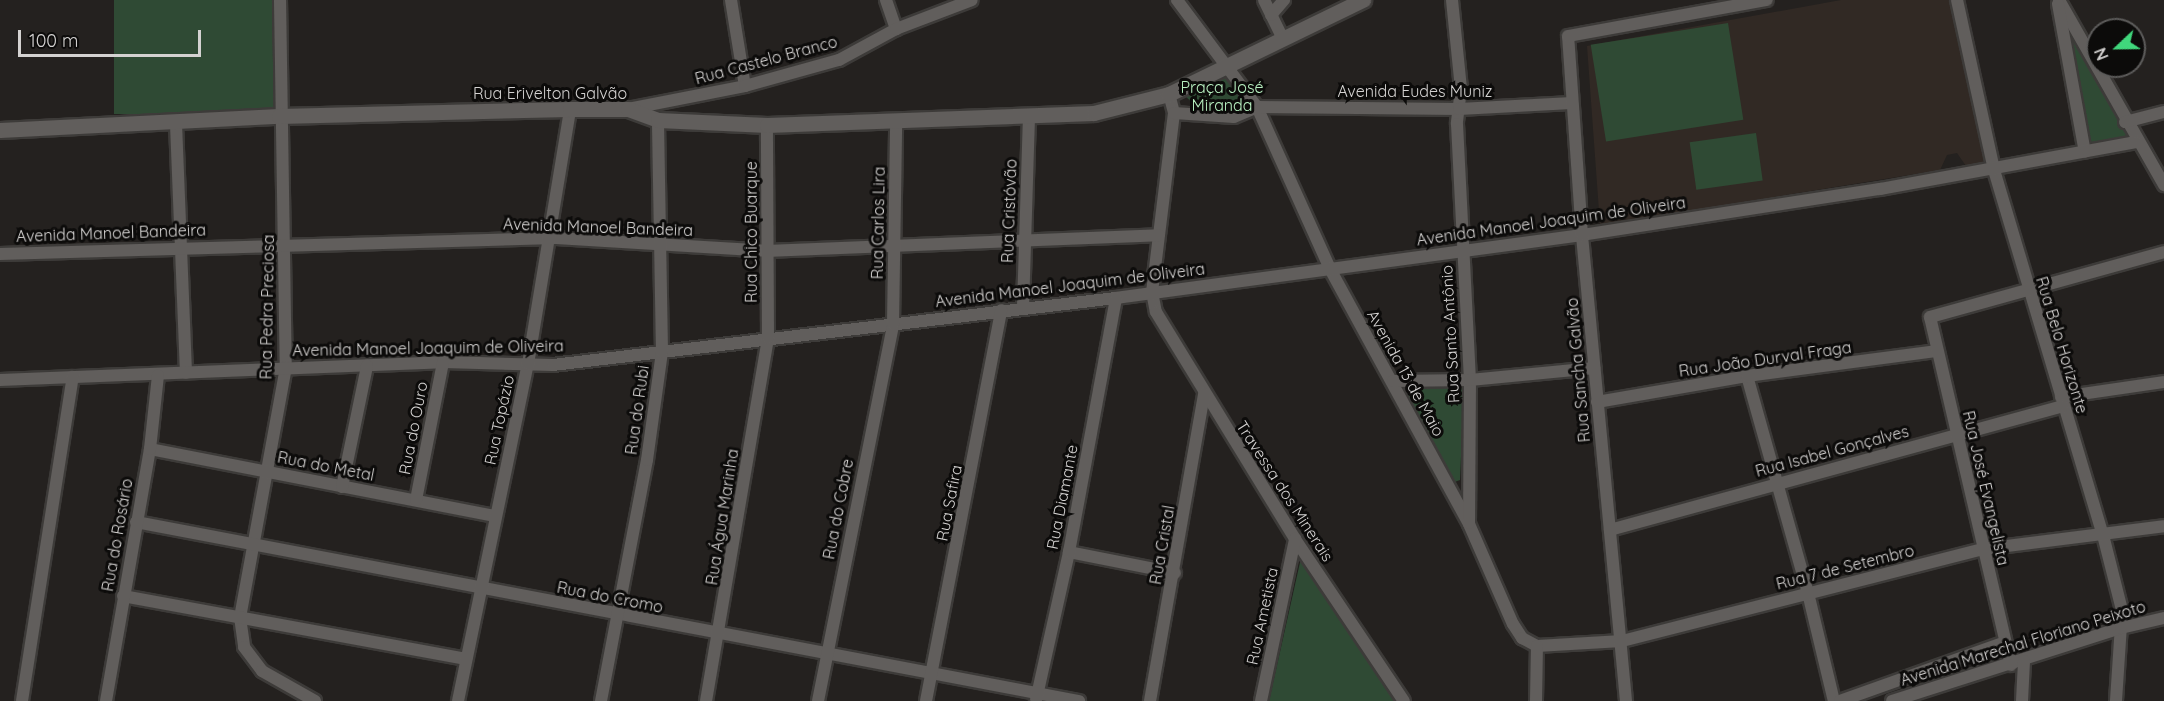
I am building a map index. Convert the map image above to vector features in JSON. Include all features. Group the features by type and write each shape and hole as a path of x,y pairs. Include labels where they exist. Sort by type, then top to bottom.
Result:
{"main road":[{"path":"1279,37 1345,0"},
{"path":"1279,37 1364,0"},
{"name":"Rua Erivelton Galvão","path":"0,129 176,124 279,116 570,109 628,109 658,120 767,125 1094,113 1169,94 1279,37"}],"street":[{"name":"Rua Pedra Preciosa","path":"280,0 279,116 285,243 286,367 269,471 240,617 244,647 262,671 290,696"},
{"path":"731,0 745,86"},
{"path":"886,0 896,29"},
{"name":"Rua Castelo Branco","path":"628,109 745,86 838,60 896,29 972,0"},
{"path":"1174,113 1234,117 1257,106 1228,64 1177,0"},
{"path":"1279,37 1266,5 1284,0"},
{"name":"Rua Santo Antônio","path":"1452,0 1461,89 1459,109 1462,251 1470,380 1468,524"},
{"path":"1708,5 1767,0"},
{"name":"Rua Belo Horizonte","path":"1957,0 1994,170 2027,289 2103,535 2122,610 2116,701"},
{"path":"2058,0 2136,142 2164,185"},
{"path":"2058,0 2085,152"},
{"name":"Rua Sancha Galvão","path":"1626,701 1582,235 1568,36 1708,5"},
{"path":"1152,292 1174,113 1169,94"},
{"name":"Avenida Eudes Muniz","path":"1257,106 1459,109 1572,103"},
{"name":"Avenida 13 de Maio","path":"1257,106 1330,269 1393,381 1468,524 1513,624 1522,638 1537,646"},
{"name":"Rua Topázio","path":"458,701 528,364 551,238 570,109"},
{"path":"2125,122 2164,112"},
{"name":"Rua Cristóvão","path":"1023,307 1029,116"},
{"name":"Rua do Rubi","path":"601,701 647,460 662,352 658,120"},
{"name":"Rua Carlos Lira","path":"892,324 896,122"},
{"path":"176,124 186,373"},
{"name":"Rua Chico Buarque","path":"767,125 768,338"},
{"name":"Avenida Manoel Joaquim de Oliveira","path":"0,380 443,362 553,365 1023,307 1116,298 1582,235 1994,170 2136,142"},
{"name":"Avenida Manoel Bandeira","path":"0,254 182,249 285,243 551,238 766,251 1159,235"},
{"path":"2027,289 2164,252"},
{"name":"Rua José Evangelista","path":"2011,665 2003,643 1930,317 2027,289"},
{"name":"Travessa dos Minerais","path":"1152,292 1156,312 1204,394 1295,539 1404,701"},
{"name":"Rua Diamante","path":"1036,697 1069,552 1116,298"},
{"name":"Rua Safira","path":"926,701 1001,310"},
{"name":"Rua do Cobre","path":"818,701 892,324"},
{"name":"Rua Água Marinha","path":"706,701 768,338"},
{"name":"Rua João Durval Fraga","path":"1597,402 1747,376 1937,351"},
{"name":"Rua do Ouro","path":"416,500 443,362"},
{"path":"342,487 368,366"},
{"path":"1393,381 1470,380 1594,368"},
{"name":"Rua do Rosário","path":"106,701 150,449 158,375"},
{"path":"1747,376 1808,593 1834,701"},
{"path":"22,701 73,377"},
{"name":"Rua Isabel Gonçalves","path":"1610,530 1957,434 2062,402 2164,382"},
{"name":"Rua Cristal","path":"1150,701 1175,573 1204,394"},
{"name":"Rua do Metal","path":"150,449 495,516"},
{"name":"Rua do Cromo","path":"136,522 619,615 827,651 1036,697 1079,701"},
{"name":"Rua 7 de Setembro","path":"1537,646 1622,641 1983,549 2164,526"},
{"name":"Rua Ametista","path":"1261,701 1295,539"},
{"path":"1069,552 1175,573"},
{"path":"123,596 466,659"},
{"name":"Avenida Marechal Floriano Peixoto","path":"1892,701 1930,695 2121,628 2164,618"},
{"path":"1840,701 2003,643"},
{"path":"1536,701 1537,646"},
{"path":"2022,701 2024,661"},
{"path":"290,696 315,701"}],"shaded area":[{"path":"1841,0 1955,0 1989,163 1966,166 1957,153 1947,155 1940,170 1600,225 1587,46"}],"green space":[{"path":"114,0 274,0 274,114 114,114"},
{"path":"2066,21 2086,58 2086,78 2097,78 2129,136 2089,144"},
{"path":"1728,23 1743,120 1606,142 1591,45"},
{"name":"Praça José Miranda","path":"1228,74 1249,107 1236,112 1200,110 1183,94"},
{"path":"1756,133 1763,181 1696,190 1690,142"},
{"path":"1464,386 1460,480 1452,483 1402,388"},
{"path":"1301,558 1398,701 1269,701"}]}
